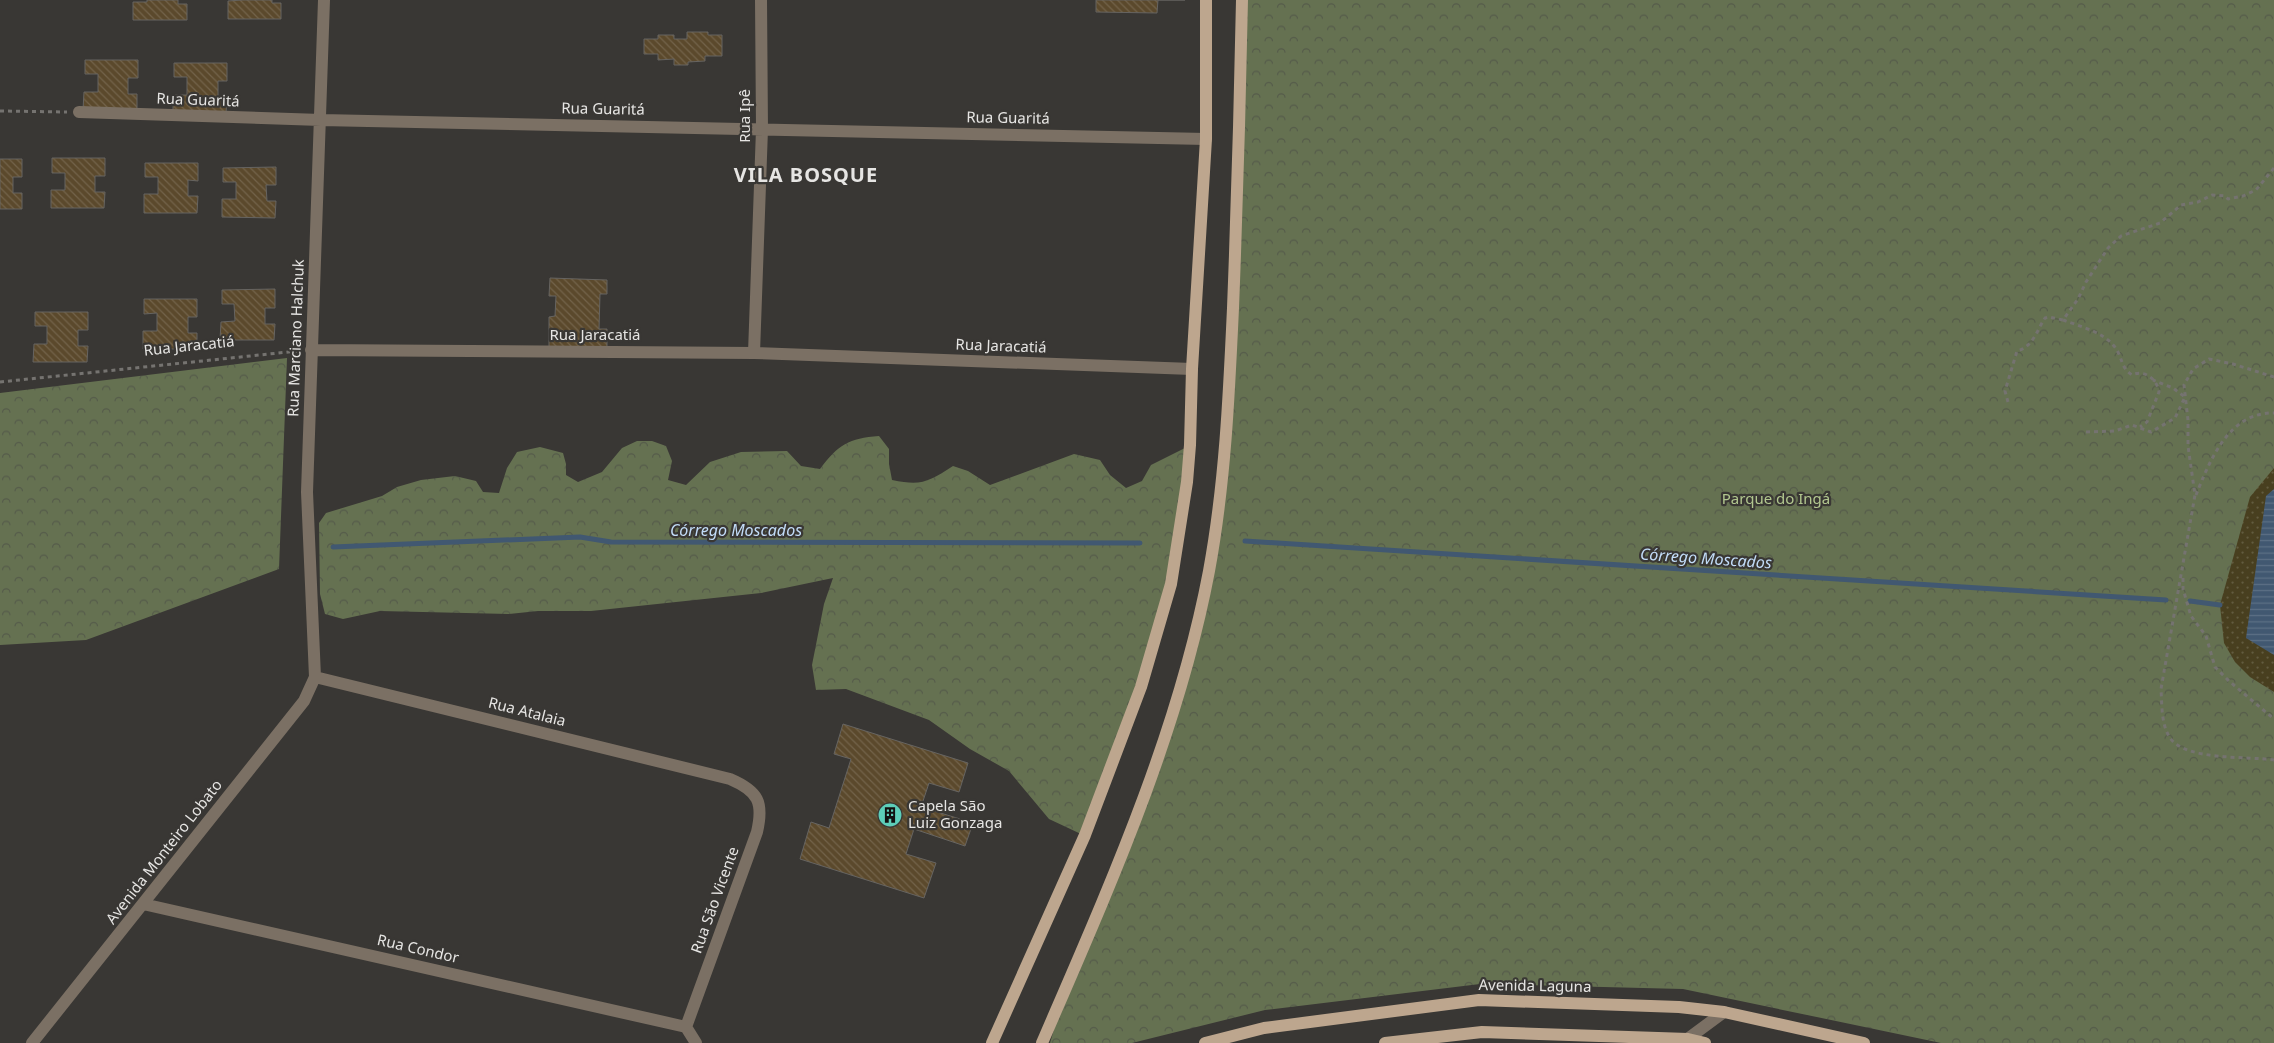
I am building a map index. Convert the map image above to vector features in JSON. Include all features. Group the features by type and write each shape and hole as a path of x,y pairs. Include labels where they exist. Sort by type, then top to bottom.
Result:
{"main road":[{"path":"992,1043 1085,836 1141,687 1172,575 1187,482 1206,139 1206,0"},
{"path":"1042,1043 1137,815 1182,686 1209,572 1222,481 1231,345 1239,172 1242,0"},
{"name":"Avenida Laguna","path":"1205,1043 1264,1028 1479,1000 1678,1006 1724,1012 1864,1043"},
{"path":"1385,1043 1482,1032 1705,1043"}],"street":[{"name":"Rua Marciano Halchuk","path":"315,677 307,508 324,0"},
{"name":"Rua Ipê","path":"754,353 762,128 761,0"},
{"name":"Rua Guaritá","path":"79,112 321,120 1206,139"},
{"name":"Rua Jaracatiá","path":"311,350 754,353 1192,369"},
{"name":"Rua Atalaia","path":"315,677 730,779"},
{"name":"Avenida Monteiro Lobato","path":"32,1043 304,701 315,677"},
{"name":"Rua São Vicente","path":"686,1027 757,832 761,814 758,801 752,791 730,779"},
{"name":"Rua Condor","path":"143,904 686,1027"},
{"path":"1685,1041 1724,1012"},
{"path":"686,1027 696,1043"}],"path":[{"path":"0,111 79,112"},
{"path":"2063,320 2078,299 2086,282 2108,248 2121,236 2160,223 2181,205 2198,202 2212,195 2225,196 2228,199 2243,196 2260,187 2274,168"},
{"path":"2008,402 2005,391 2017,351 2022,349 2036,336 2045,318 2063,320 2106,338 2114,346 2126,371 2132,375 2138,372 2143,373 2153,380 2173,388 2185,397"},
{"name":"Rua Jaracatiá","path":"0,382 311,350"},
{"path":"2195,495 2188,446 2184,385 2193,369 2209,359 2233,364 2274,377"},
{"path":"2140,428 2148,420 2158,392 2153,380"},
{"path":"2086,432 2115,432 2132,425 2151,432 2175,418 2185,397"},
{"path":"2274,413 2263,412 2246,418 2229,433 2216,449 2195,495 2161,689 2163,716 2170,738 2180,747 2205,754 2274,760"},
{"path":"2182,571 2183,589 2187,602 2192,616 2206,636 2216,667 2228,681 2274,719"}],"green space":[{"name":"Parque do Ingá","path":"1247,0 2274,0 2274,1043 1941,1043 1683,989 1480,984 1265,1010 1132,1043 1050,1043 1060,1009 1185,686 1224,481"},
{"path":"287,358 279,569 86,640 0,645 0,393"},
{"path":"879,436 889,449 892,480 911,483 931,479 953,466 968,471 990,485 1074,454 1100,460 1110,475 1126,488 1142,481 1151,465 1189,446 1168,583 1138,686 1081,834 1049,819 1009,771 970,749 929,720 846,689 816,690 812,665 824,604 833,578 761,593 591,611 538,611 509,614 380,611 343,619 325,614 320,594 319,523 326,513 382,496 397,487 421,480 455,476 476,481 483,492 499,493 507,468 517,452 540,447 563,453 566,475 578,482 602,472 622,448 637,441 652,441 666,446 672,461 668,480 686,485 710,462 741,452 787,451 801,466 820,469 845,444"}],"sand":[{"path":"2274,468 2274,692 2250,677 2235,662 2224,643 2220,605 2250,497"}],"water":[{"path":"2274,489 2274,655 2246,638 2266,496"}],"building":[{"path":"147,0 178,0 178,4 187,4 187,20 133,20 133,2 147,2"},
{"path":"272,0 272,3 281,3 281,19 228,19 228,1"},
{"path":"1096,0 1158,0 1157,13 1096,12"},
{"path":"687,32 708,32 708,35 722,35 722,56 705,56 705,61 688,62 688,65 674,65 674,59 658,60 658,54 644,54 644,39 658,39 658,35 674,35 674,39 687,39"},
{"path":"85,60 138,60 138,78 128,78 128,94 137,94 137,110 83,110 84,92 98,92 98,74 85,74"},
{"path":"174,63 227,63 227,81 218,81 218,97 227,97 226,113 173,113 173,95 187,95 187,77 174,77"},
{"path":"52,158 105,158 105,176 95,176 95,192 105,192 104,208 51,208 51,190 65,190 65,173 52,173"},
{"path":"0,159 22,159 22,177 13,177 13,193 22,193 22,209 0,209"},
{"path":"145,163 198,163 198,181 188,180 188,196 198,196 197,213 144,213 144,194 158,194 158,177 145,177"},
{"path":"276,167 276,185 266,185 267,201 276,201 275,218 222,217 222,199 236,199 236,182 223,182 223,168"},
{"path":"550,278 607,280 607,294 600,294 599,329 607,329 607,348 549,347 549,317 555,316 556,296 549,296"},
{"path":"275,289 275,308 265,308 265,324 275,324 274,340 220,340 221,322 235,321 234,304 222,304 222,290"},
{"path":"144,299 197,299 197,317 188,317 188,333 197,333 197,349 143,349 143,331 157,331 157,313 144,314"},
{"path":"35,312 88,312 88,330 78,330 78,346 88,346 87,362 33,362 34,344 47,344 47,326 35,326"},
{"name":"Capela São Luiz Gonzaga","path":"843,724 968,763 959,792 929,783 921,807 973,823 965,846 914,829 906,854 936,863 924,898 800,859 811,822 829,828 851,759 834,754"}],"waterway":[{"name":"Córrego Moscados","path":"333,547 580,537 611,542 1140,543"},
{"name":"Córrego Moscados","path":"1245,541 2166,600"},
{"name":"Córrego Moscados","path":"2190,601 2220,605"}],"place":[{"name":"Capela São Luiz Gonzaga","path":"890,815"}],"district":[{"name":"VILA BOSQUE","path":"806,175"}]}
